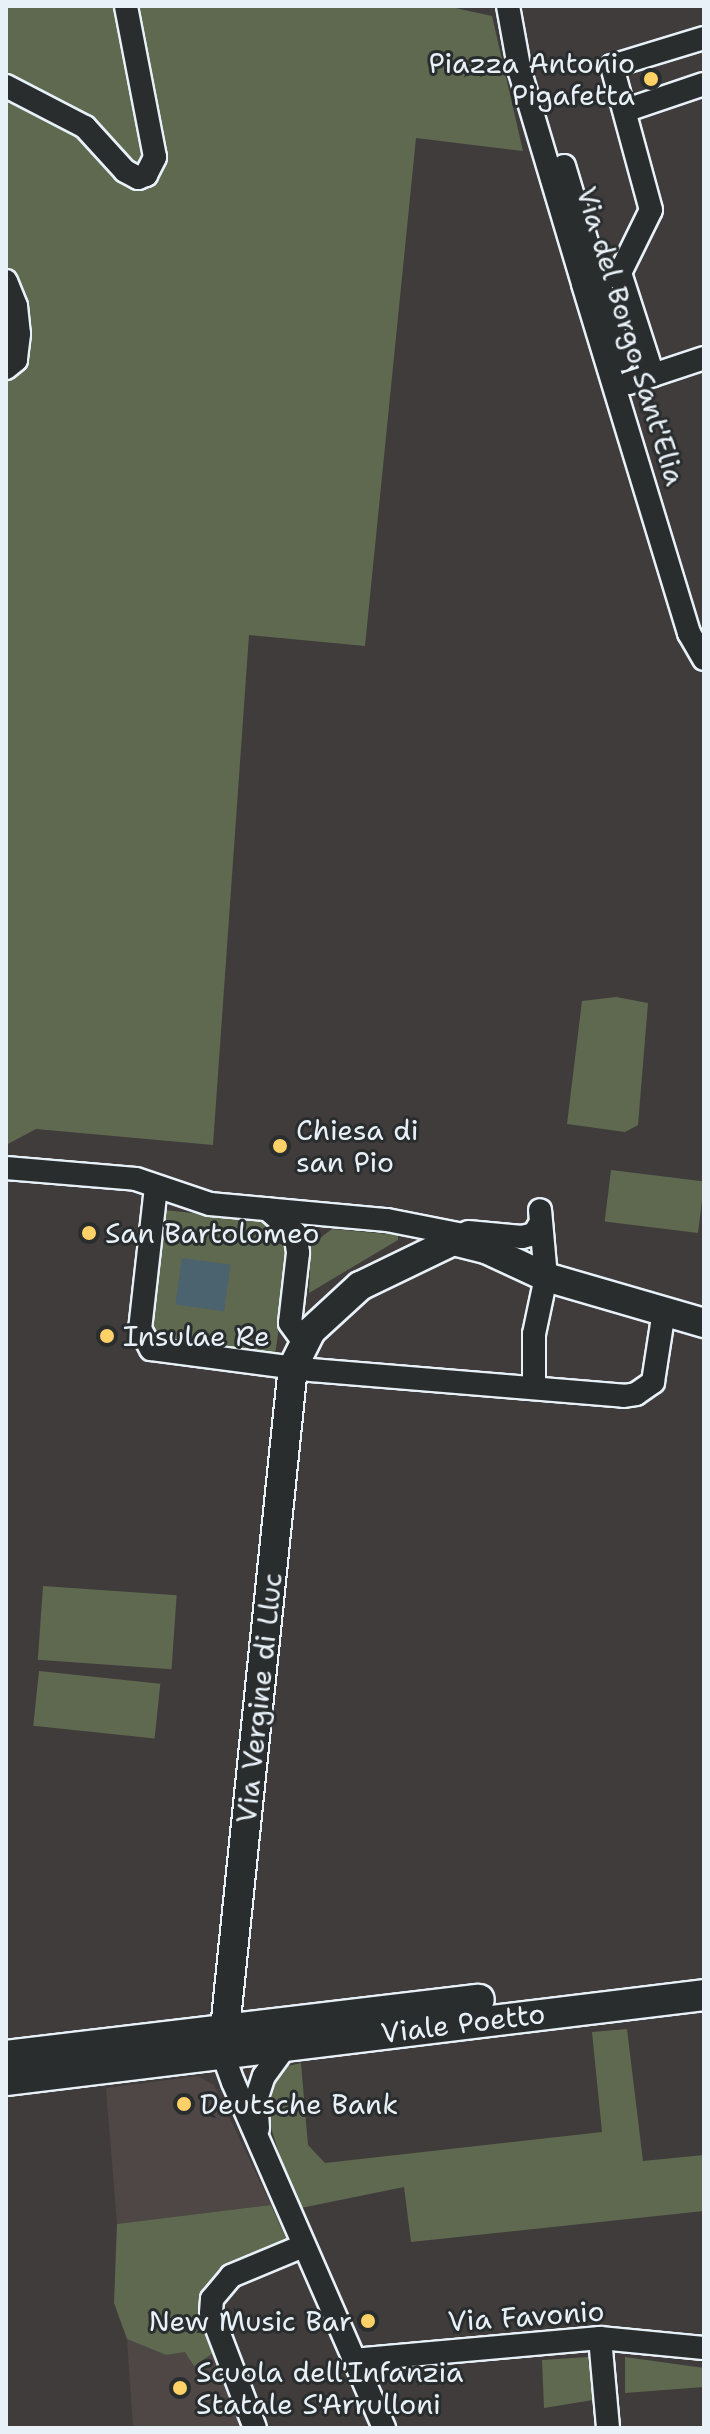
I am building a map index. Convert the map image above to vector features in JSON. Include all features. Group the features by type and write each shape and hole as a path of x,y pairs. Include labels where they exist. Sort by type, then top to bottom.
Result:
{"main road":[{"name":"Viale Poetto","path":"6,2080 223,2041 704,1974"},
{"name":"Viale Poetto","path":"6,2056 223,2041 287,2044 704,1995"}],"street":[{"path":"6,86 85,127 125,171 138,178 146,175 155,157 126,6"},
{"name":"Via del Borgo Sant'Elia","path":"511,16 533,66 601,278 704,653"},
{"path":"653,375 601,278 651,210 627,110 612,66 704,38"},
{"path":"627,110 704,84"},
{"name":"Via del Borgo Sant'Elia","path":"601,278 689,633 704,659"},
{"path":"6,281 16,306 19,334 16,360 6,368"},
{"path":"629,383 704,358"},
{"path":"6,1168 136,1179 210,1204 267,1209 477,1240 546,1277 704,1323"},
{"path":"156,1187 140,1329 145,1345 163,1352 299,1355 534,1388 624,1396 646,1389 656,1371 664,1311"},
{"path":"267,1209 295,1233 298,1253 290,1323 299,1355"},
{"path":"299,1355 341,1300 411,1257 453,1241 534,1234 540,1217 546,1277 534,1334 534,1388"},
{"name":"Via Vergine di Lluc","path":"223,2041 299,1355"},
{"path":"223,2041 264,2153 384,2428"},
{"path":"264,2153 256,2100 264,2076 287,2044"},
{"path":"255,2428 211,2313 212,2299 231,2276 303,2246"},
{"path":"600,2338 608,2428"},
{"name":"Via Favonio","path":"353,2360 600,2338 704,2348"}],"shaded area":[{"path":"198,2076 214,2085 271,2205 117,2224 106,2088"},
{"name":"Scuola dell'Infanzia Statale S'Arrulloni","path":"127,2339 166,2355 185,2352 194,2365 213,2353 244,2428 133,2428"}],"green space":[{"path":"6,6 446,6 492,16 523,151 416,138 365,646 249,635 213,1145 36,1129 6,1145"},
{"path":"616,997 648,1003 638,1125 625,1132 567,1124 582,1001"},
{"path":"611,1170 704,1181 698,1233 605,1222"},
{"path":"164,1210 267,1221 291,1245 275,1355 169,1344 156,1331 151,1322"},
{"path":"332,1229 398,1235 398,1240 309,1293 311,1245"},
{"path":"43,1586 177,1595 172,1669 38,1660"},
{"path":"39,1671 160,1684 155,1738 33,1726"},
{"path":"627,2029 643,2161 704,2155 704,2211 411,2242 404,2187 301,2208 290,2189 263,2102 284,2067 301,2063 308,2145 325,2163 602,2132 592,2032"},
{"path":"271,2205 289,2245 203,2303 213,2353 194,2366 185,2352 166,2355 127,2339 114,2303 117,2224"},
{"path":"588,2357 593,2400 544,2408 542,2360"},
{"path":"625,2357 704,2368 704,2387 625,2393"}],"water":[{"path":"182,1258 231,1265 224,1311 175,1305"}],"place":[{"name":"Piazza Antonio Pigafetta","path":"651,79"},
{"name":"Chiesa di san Pio","path":"280,1146"},
{"name":"San Bartolomeo","path":"89,1233"},
{"name":"Insulae Re","path":"107,1336"},
{"name":"Deutsche Bank","path":"184,2104"},
{"name":"New Music Bar","path":"368,2321"},
{"name":"Scuola dell'Infanzia Statale S'Arrulloni","path":"180,2388"}]}
